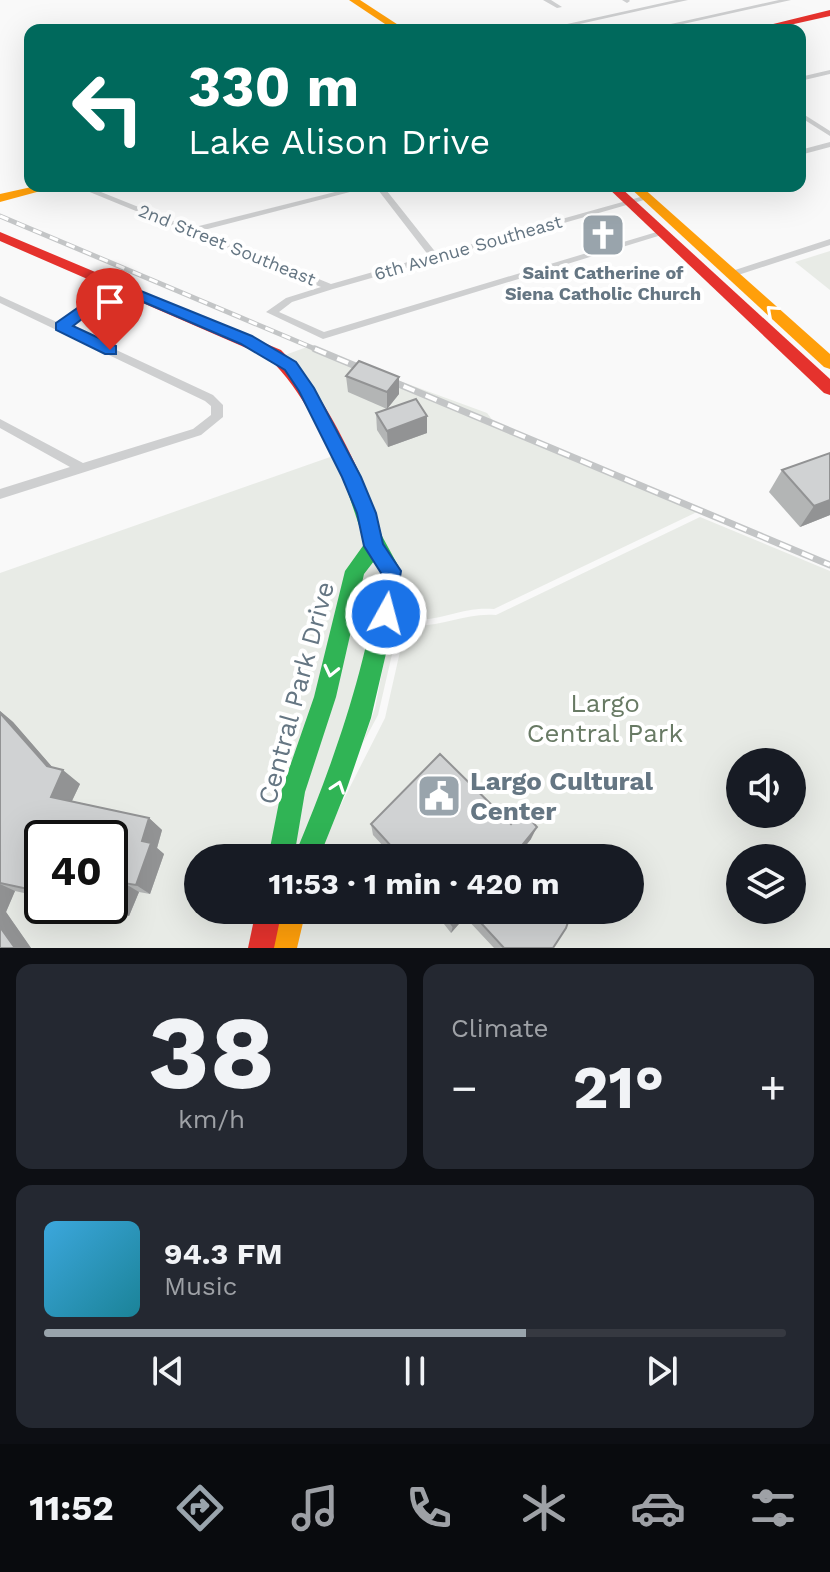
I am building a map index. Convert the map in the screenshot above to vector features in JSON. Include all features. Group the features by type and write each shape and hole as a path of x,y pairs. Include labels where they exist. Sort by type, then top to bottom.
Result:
{"street":[{"path":"336,0 371,24"},
{"path":"354,0 392,24"},
{"path":"546,0 559,7"},
{"path":"571,24 685,0"},
{"path":"675,24 788,0"},
{"path":"781,24 830,13"},
{"path":"806,78 830,72"},
{"path":"806,118 830,134"},
{"path":"806,151 830,144"},
{"path":"1,197 25,192"},
{"name":"2nd Street Southeast","path":"94,192 330,287"},
{"path":"190,231 345,192"},
{"path":"384,192 434,257"},
{"path":"637,195 663,233 830,389"},
{"path":"637,195 732,274 830,363"},
{"name":"6th Avenue Southeast","path":"637,195 289,300 271,312 323,336 663,233"},
{"path":"0,236 247,340 290,366 306,388 367,513 374,546 391,571 370,693 333,803 313,844"},
{"path":"712,278 830,242"},
{"path":"61,326 116,285"},
{"path":"0,494 197,432 217,417 217,405 209,398 61,326 3,303"},
{"path":"0,423 82,468"},
{"name":"Central Park Drive","path":"284,844 293,792 325,697 355,571 374,546"},
{"path":"261,948 266,924"},
{"path":"284,948 290,924"}],"green space":[{"path":"830,251 830,290 795,262"},
{"path":"307,347 487,413 497,426 697,512 494,609 471,610 430,619 406,619 399,624 378,715 363,743 375,708 393,615 382,547 311,386 296,364 285,355"},
{"path":"333,456 360,514 366,543 341,603 275,844 184,844 184,924 257,924 251,948 0,948 0,573"},
{"name":"Largo Central Park","path":"700,517 830,571 830,948 291,948 296,924 644,924 644,844 321,844 385,718 406,625 430,625 496,615"},
{"path":"374,558 383,573 359,703 302,844 292,844 301,795 361,575"}],"building":[{"path":"359,361 399,377 387,392 346,376"},
{"path":"416,399 427,416 387,431 376,413"},
{"path":"830,453 830,500 814,506 782,470"},
{"path":"0,713 47,766 63,770 51,797 149,818 142,841 151,843 136,885 128,884 128,820 24,820 24,888 0,883"},
{"name":"Largo Cultural Center","path":"440,754 511,824 523,811 537,827 523,844 389,844 371,824"},
{"path":"482,924 567,924 553,948 504,948"},
{"path":"0,927 15,948 0,948"}],"railway":[{"path":"0,216 320,351"},
{"path":"315,349 830,565"}],"traffic: fast":[{"path":"312,844 359,718 378,645 391,571 372,536 350,472"},
{"path":"284,844 293,792 325,697 355,571 374,546"}],"traffic: slow":[{"path":"354,0 392,24"},
{"path":"0,198 26,192"},
{"path":"641,192 830,363"},
{"path":"284,948 290,924"}],"traffic: jam":[{"path":"781,24 830,13"},
{"path":"618,192 830,389"},
{"path":"0,236 275,354 299,380 318,409 350,472"},
{"path":"261,948 266,924"}],"place":[{"name":"Saint Catherine of Siena Catholic Church","path":"603,235"},
{"name":"Largo Cultural Center","path":"439,796"}],"route":[{"path":"110,350 61,326 116,285 247,340 275,354 290,366 306,388 351,477 367,513 374,546 391,571 386,614"}]}
